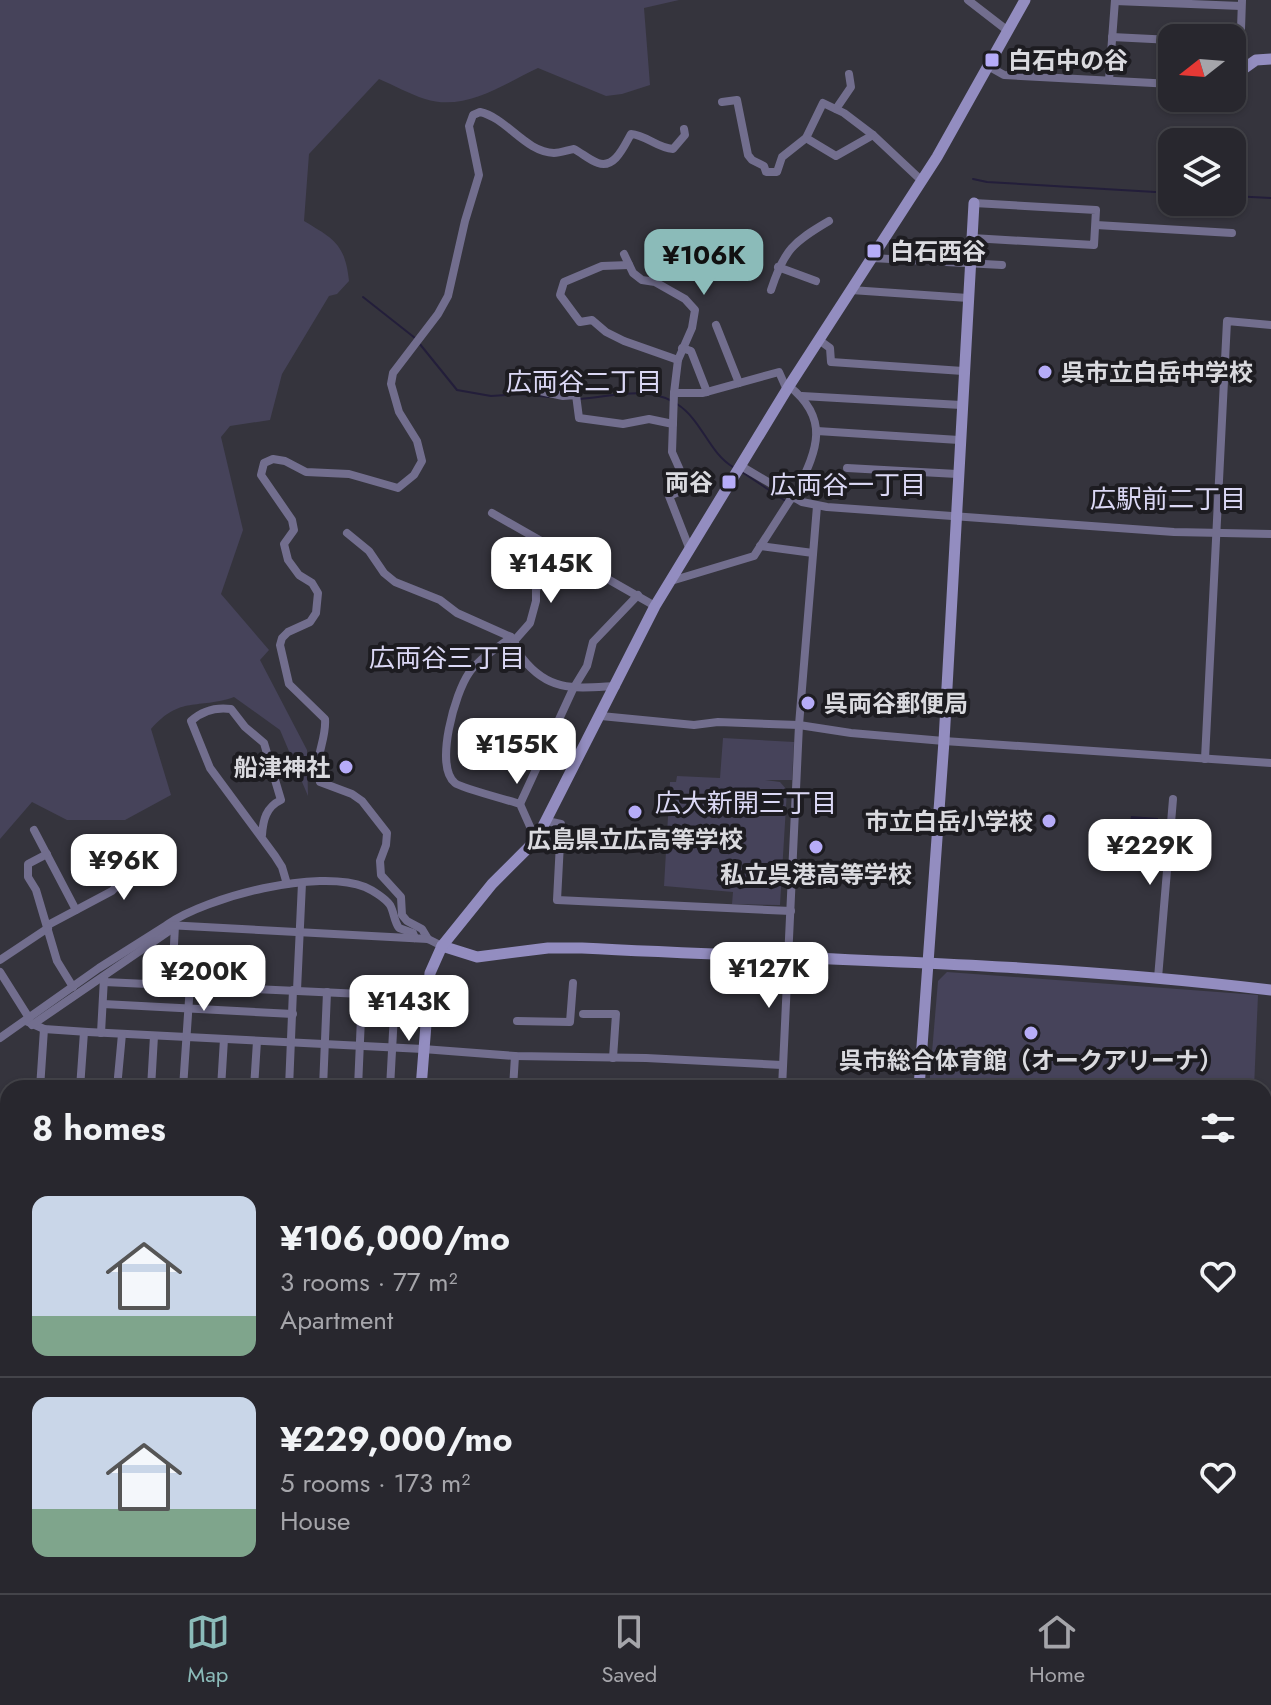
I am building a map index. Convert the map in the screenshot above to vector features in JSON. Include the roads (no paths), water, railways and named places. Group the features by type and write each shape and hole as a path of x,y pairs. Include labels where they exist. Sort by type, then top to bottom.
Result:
{"street":[{"path":"968,0 1008,31"},
{"path":"421,1080 430,973 442,946 492,884 536,840 655,606 788,388 922,181 1025,0"},
{"path":"1109,80 1115,1 1242,3 1239,24"},
{"path":"1112,37 1158,39"},
{"path":"1246,66 1256,60 1271,59"},
{"path":"988,66 1004,75 1158,83"},
{"path":"836,109 851,87 849,74"},
{"path":"722,102 737,100 748,155 764,166 766,172 777,172 782,157 806,138 823,103 873,135 922,181"},
{"path":"428,939 422,929 402,915 401,897 381,875 380,861 387,833 362,801 320,782 317,773 321,737 326,730 325,719 289,684 280,645 288,632 310,622 316,613 318,593 288,560 284,544 294,530 292,520 261,475 264,463 273,459 285,461 306,472 349,474 398,488 414,475 422,461 417,441 399,412 391,384 393,373 448,296 479,175 469,126 473,115 480,112 491,116 543,150 555,153 574,149 600,164 619,156 631,134 673,149 685,135 684,129"},
{"path":"806,138 836,156 873,135"},
{"path":"920,1080 944,741 957,474 974,203 1096,210 1094,245 972,238"},
{"path":"771,290 784,254 829,221"},
{"path":"1096,225 1232,233"},
{"path":"624,254 633,273 642,280 665,287 685,299 695,310 692,328 678,360 674,393 672,452 688,488 669,496 690,550"},
{"path":"872,258 1002,265"},
{"path":"629,265 602,266 572,278 564,282 560,295 580,322 592,320 624,341 678,360"},
{"path":"778,267 816,281"},
{"path":"851,290 968,298"},
{"path":"1205,759 1227,321 1271,325"},
{"path":"716,325 739,383"},
{"path":"819,340 830,348 831,362 963,371"},
{"path":"682,348 691,351 707,392"},
{"path":"671,581 754,556 793,497 812,458 817,431 810,405 788,388 779,372 707,392 674,393"},
{"path":"531,389 563,396 576,395 579,418 623,424 649,419 673,424"},
{"path":"802,396 961,405"},
{"path":"817,431 959,440"},
{"path":"741,466 793,497 817,506 980,519 1271,534"},
{"path":"847,468 957,474"},
{"path":"782,1080 799,725 817,506"},
{"path":"492,513 655,606"},
{"path":"347,533 369,551 384,573 395,582 440,600 457,613 513,638 521,657 543,678 573,689 616,686"},
{"path":"760,546 813,553"},
{"path":"520,804 457,785 446,773 444,756 461,685 476,663 530,623 536,590 556,548"},
{"path":"536,840 524,819 520,804 573,689 587,666 593,642 638,595"},
{"path":"262,835 263,819 281,800 264,743 245,727 231,709 201,714 191,721 210,768 262,835 282,867 287,884"},
{"path":"601,716 694,725 718,722 799,725 944,741 1271,763"},
{"path":"1158,978 1173,799"},
{"path":"547,821 561,824 557,900 791,911"},
{"path":"34,830 76,910"},
{"path":"0,960 48,926 117,886 117,879 94,842"},
{"path":"47,854 28,864 28,877 36,890 57,961 73,987"},
{"path":"0,1038 102,975 172,925 186,911 267,885 348,882 366,887 389,904 399,928 413,933 415,938"},
{"path":"290,1080 302,883"},
{"path":"172,925 428,939 477,957 571,948 929,961 1158,978 1271,990"},
{"path":"172,925 172,984"},
{"path":"0,972 29,1021 44,1029 515,1056 782,1065"},
{"path":"29,1021 73,987 102,975 172,984 427,997"},
{"path":"101,1033 102,975"},
{"path":"517,1021 570,1022 573,983"},
{"path":"183,1080 190,985"},
{"path":"324,1080 327,992"},
{"path":"358,1080 362,994"},
{"path":"391,1080 395,995"},
{"path":"103,1004 293,1014"},
{"path":"583,1014 616,1014 613,1058"},
{"path":"41,1080 44,1029"},
{"path":"81,1080 84,1032"},
{"path":"118,1080 122,1034"},
{"path":"151,1080 154,1036"},
{"path":"221,1080 224,1039"},
{"path":"255,1080 257,1041"},
{"path":"514,1080 515,1056"}],"waterway":[{"path":"973,179 1158,192"},
{"path":"1246,197 1271,198"},
{"path":"363,297 415,338"},
{"path":"419,343 457,390 491,396 521,394 549,397"},
{"path":"580,399 638,393 672,401"},
{"path":"677,404 693,419 718,454 733,467"},
{"path":"742,472 787,502"}],"place":[{"name":"白石中の谷","path":"992,60"},
{"name":"白石西谷","path":"874,251"},
{"name":"呉市立白岳中学校","path":"1045,372"},
{"name":"両谷","path":"729,482"},
{"name":"呉両谷郵便局","path":"808,703"},
{"name":"船津神社","path":"346,767"},
{"name":"広島県立広高等学校","path":"635,812"},
{"name":"市立白岳小学校","path":"1049,821"},
{"name":"私立呉港高等学校","path":"816,847"},
{"name":"呉市総合体育館（オークアリーナ）","path":"1031,1033"}],"district":[{"name":"広両谷二丁目","path":"584,382"},
{"name":"広両谷一丁目","path":"848,485"},
{"name":"広駅前二丁目","path":"1168,499"},
{"name":"広両谷三丁目","path":"447,658"},
{"name":"広大新開三丁目","path":"746,803"}]}
